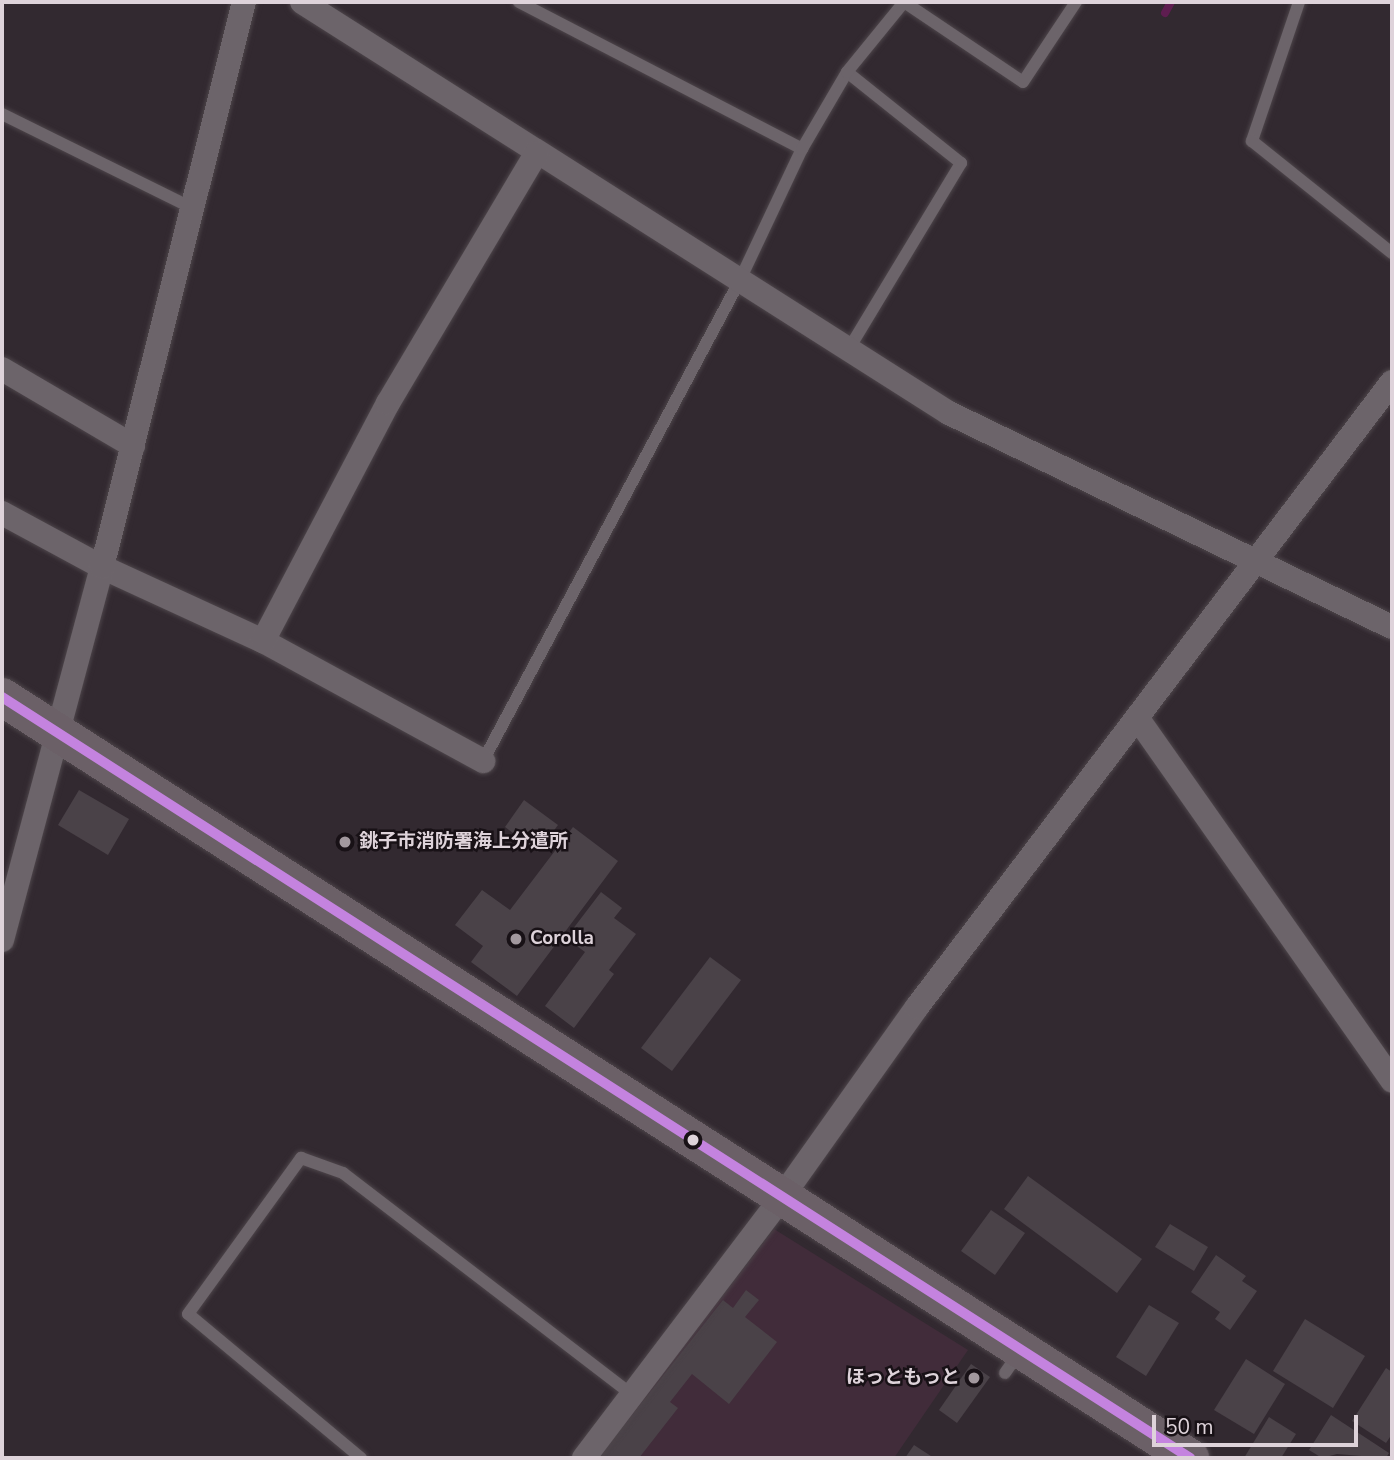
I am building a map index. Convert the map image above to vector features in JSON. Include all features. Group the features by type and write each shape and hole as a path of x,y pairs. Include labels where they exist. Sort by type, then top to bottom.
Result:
{"highway":[{"path":"2,697 60,730 782,1197 1013,1361 1189,1458"}],"street":[{"path":"2,940 60,730 244,2"},
{"path":"302,2 738,282 950,413 1259,560 1392,627"},
{"path":"263,641 388,403 536,153"},
{"path":"2,369 133,446"},
{"path":"584,1458 782,1197 918,1007 1392,382"},
{"path":"2,513 102,567 263,641 483,761"},
{"path":"1138,719 1392,1081"}],"lane":[{"path":"519,2 802,149"},
{"path":"483,761 738,282 802,149 847,72 904,2 1023,82 1076,2"},
{"path":"1299,2 1252,141 1392,253"},
{"path":"847,72 961,163 848,350"},
{"path":"2,114 192,208"},
{"path":"361,1458 188,1314 301,1158 343,1173 632,1395"}],"shaded area":[{"path":"774,1229 968,1350 894,1458 597,1458"}],"building":[{"path":"79,790 129,819 108,855 58,825"},
{"path":"524,800 558,825 538,852 505,827"},
{"path":"573,827 618,861 517,996 471,962 483,946 455,925 482,890 510,910"},
{"path":"601,892 622,908 614,918 636,934 609,970 614,974 574,1028 545,1006 585,952 566,938"},
{"path":"710,957 741,980 672,1071 641,1048"},
{"path":"1028,1176 1142,1259 1117,1293 1004,1209"},
{"path":"991,1210 1025,1233 995,1275 961,1251"},
{"path":"1170,1224 1208,1247 1194,1271 1155,1247"},
{"path":"1216,1255 1246,1276 1242,1281 1257,1291 1230,1330 1215,1319 1220,1312 1191,1292"},
{"path":"746,1290 759,1300 745,1317 777,1342 729,1404 692,1374 670,1402 678,1408 639,1458 598,1458 723,1300 733,1308"},
{"path":"1149,1305 1179,1323 1146,1376 1116,1357"},
{"path":"1305,1319 1365,1356 1333,1408 1273,1371"},
{"path":"1246,1359 1285,1384 1254,1434 1214,1410"},
{"path":"971,1364 990,1377 957,1423 939,1410"},
{"path":"1386,1368 1392,1372 1392,1434 1386,1443 1352,1421"},
{"path":"1331,1415 1389,1453 1386,1458 1337,1454 1322,1458 1309,1450"},
{"path":"1269,1417 1296,1434 1281,1458 1244,1458"},
{"path":"914,1445 934,1458 905,1458"}],"waterway":[{"path":"1165,13 1171,2"}],"transit line":[{"path":"2,697 1190,1458"}],"place":[{"name":"銚子市消防署海上分遣所","path":"345,842"},
{"name":"Corolla","path":"516,939"},
{"name":"ほっともっと","path":"974,1378"}]}
